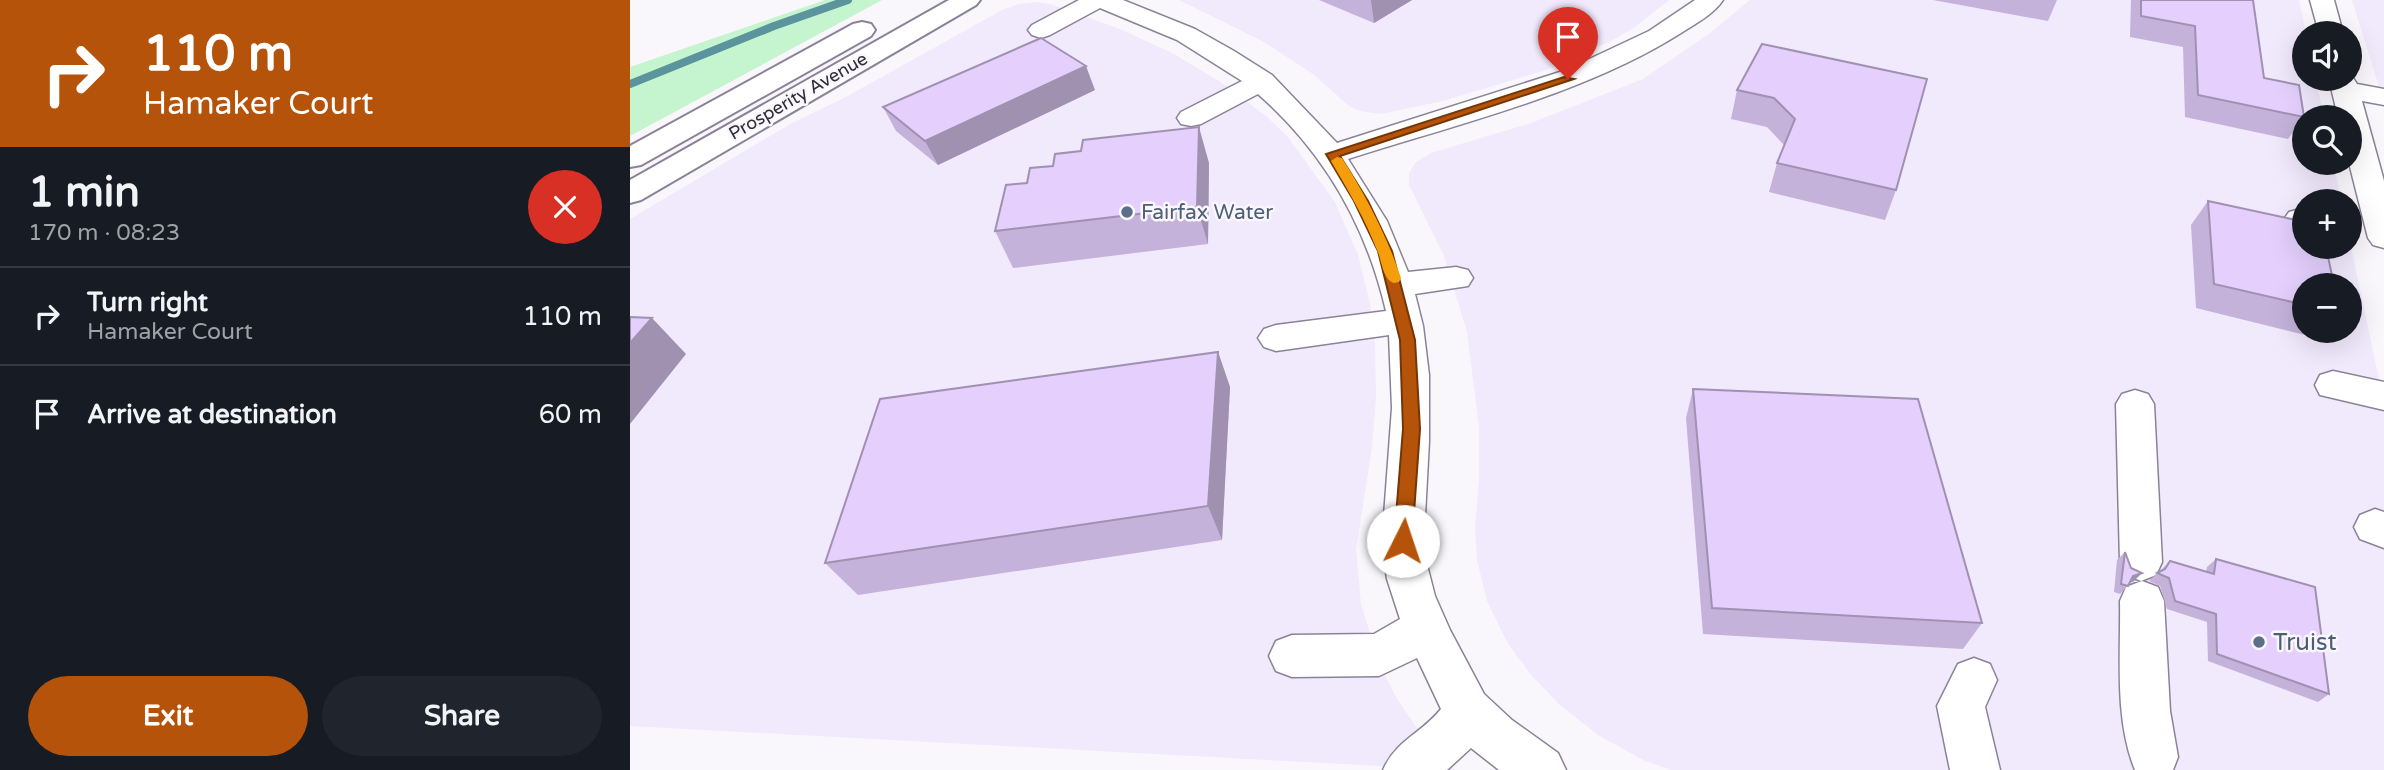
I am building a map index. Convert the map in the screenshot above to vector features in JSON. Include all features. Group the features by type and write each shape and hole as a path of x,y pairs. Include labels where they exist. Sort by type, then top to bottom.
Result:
{"main road":[{"name":"Prosperity Avenue","path":"630,158 916,0"},
{"name":"Prosperity Avenue","path":"630,193 967,0"}],"street":[{"path":"1333,154 1610,63 1682,23 1711,0"},
{"path":"2322,0 2328,21"},
{"path":"1041,30 1117,2 1201,42 1262,81 1283,97 1333,154 1361,201 1385,251 1396,285 1408,340 1411,429 1403,541 1410,591 1425,629 1469,713 1541,770"},
{"path":"1191,118 1262,81"},
{"path":"2362,90 2384,97"},
{"path":"2347,91 2371,139 2384,237 2362,232"},
{"path":"1396,285 1456,278"},
{"path":"1276,338 1404,321"},
{"path":"2333,385 2384,396"},
{"path":"2134,404 2146,711 2154,757"},
{"path":"1292,656 1379,655 1425,629"},
{"path":"1974,680 1961,706 1975,770"},
{"path":"1408,770 1448,739 1469,713"}],"shaded area":[{"path":"1179,0 1669,0 1635,27 1609,42 1543,71 1443,101 1381,114 1360,111 1349,106 1313,74 1264,42"},
{"path":"1750,0 2299,0 2303,21 2292,21 2292,91 2319,91 2321,105 2292,105 2292,175 2336,175 2339,189 2292,189 2292,259 2354,259 2357,273 2292,273 2292,343 2362,343 2362,299 2384,403 2384,770 1671,770 1643,760 1598,735 1560,705 1531,675 1507,642 1487,601 1477,560 1475,527 1479,480 1479,427 1467,332 1444,256 1409,185 1409,173 1416,162 1431,153 1531,123 1643,79 1710,33"},
{"path":"2352,0 2384,0 2384,102 2362,32 2362,21 2359,21"},
{"path":"1036,2 1050,4 1120,29 1174,54 1222,83 1266,116 1287,136 1335,202 1358,255 1370,303 1375,344 1376,398 1372,448 1356,549 1361,604 1380,665 1396,697 1414,724 1455,770 630,726 630,219 792,123 844,98 1002,10"}],"green space":[{"path":"825,0 882,0 630,136 630,67"}],"building":[{"path":"2141,0 2253,0 2264,78 2292,84 2292,91 2300,91 2302,105 2292,105 2292,115 2198,95 2195,26 2141,16"},
{"path":"1041,38 1086,66 925,141 883,107"},
{"path":"1762,44 1927,79 1896,190 1777,163 1795,119 1774,98 1737,90"},
{"path":"1199,127 1197,207 995,231 1006,185 1027,183 1030,168 1053,166 1055,154 1081,151 1083,140"},
{"path":"2208,201 2292,219 2292,259 2329,259 2331,273 2292,273 2292,302 2214,284"},
{"path":"630,317 652,318 630,343"},
{"path":"1218,352 1208,506 825,563 880,399"},
{"path":"1693,389 1918,399 1982,623 1712,608"},
{"path":"2125,552 2131,568 2142,573 2133,576 2128,586 2121,584"},
{"name":"Truist","path":"2216,559 2315,587 2329,694 2217,654 2216,614 2175,601 2169,578 2157,573 2165,569 2170,561 2214,574"}],"waterway":[{"path":"630,84 774,26 848,0"}],"slow traffic":[{"path":"1337,161 1361,201 1385,251 1394,278"}],"place":[{"name":"Fairfax Water","path":"1127,212"},
{"name":"Truist","path":"2259,642"}],"route":[{"path":"1403,541 1411,429 1408,340 1396,285 1385,251 1361,201 1333,154 1568,79"}]}
